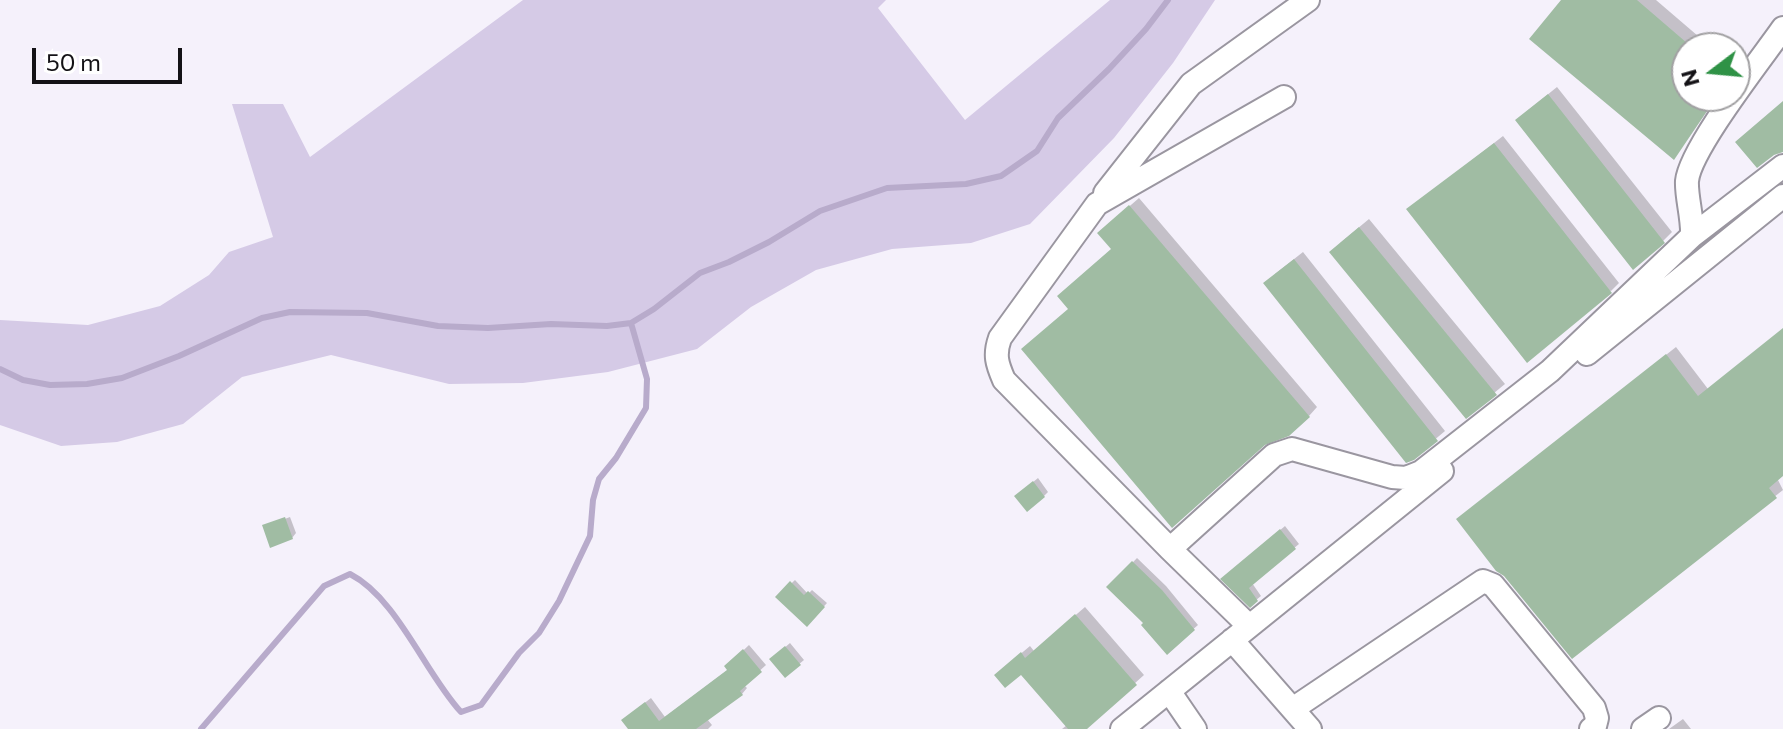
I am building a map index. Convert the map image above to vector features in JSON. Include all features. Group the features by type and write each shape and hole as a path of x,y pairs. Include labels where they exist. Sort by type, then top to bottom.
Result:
{"street":[{"path":"1308,0 1191,84 1097,204 1000,338 996,362 1004,380 1170,549 1241,633 1310,729"},
{"path":"1692,236 1693,217 1687,180 1697,151 1783,28"},
{"path":"1097,204 1284,97"},
{"path":"1170,549 1283,450 1292,449 1392,477 1406,478 1421,472 1550,371 1692,236 1783,166"},
{"path":"1122,729 1783,196"},
{"path":"1294,708 1483,581 1493,585 1594,708 1597,718 1591,729"},
{"path":"1169,691 1195,729"}],"shaded area":[{"path":"523,0 886,0 878,8 965,120 1110,0 1215,0 1173,63 1114,138 1030,224 971,243 892,249 816,270 751,307 697,349 608,372 523,383 449,384 331,355 242,377 183,424 117,442 61,446 0,425 0,320 88,325 160,306 209,275 229,252 273,237 232,104 283,104 310,157"}],"building":[{"path":"1561,0 1637,0 1674,32 1671,32 1671,112 1706,112 1674,160 1529,39"},
{"path":"1548,94 1665,243 1633,270 1515,120"},
{"path":"1783,101 1783,152 1757,168 1735,142"},
{"path":"1494,143 1612,293 1527,363 1406,209"},
{"path":"1129,205 1310,417 1289,436 1265,445 1172,528 1021,349 1068,309 1057,296 1111,249 1097,233"},
{"path":"1359,227 1497,395 1466,419 1329,252"},
{"path":"1294,259 1438,441 1414,460 1406,463 1263,283"},
{"path":"1783,328 1783,476 1769,488 1777,498 1572,659 1456,519 1666,354 1698,396"},
{"path":"1033,481 1045,497 1027,512 1014,496"},
{"path":"285,517 293,539 270,548 262,525"},
{"path":"1280,529 1296,549 1249,588 1258,601 1250,608 1220,579"},
{"path":"1132,561 1162,590 1195,630 1167,655 1141,625 1143,623 1106,587"},
{"path":"790,581 804,595 808,591 825,607 807,627 775,597"},
{"path":"1075,614 1137,685 1087,729 1068,729 1021,675 1005,688 994,675 1021,652 1025,658"},
{"path":"785,646 801,665 785,678 769,659"},
{"path":"743,649 762,672 740,691 743,695 696,729 628,729 621,720 645,702 659,721 727,670 724,666"}],"waterway":[{"path":"0,369 23,380 50,385 87,384 122,378 262,318 290,312 367,313 438,326 488,328 631,323 700,273 769,242 820,211 887,188 966,184 1001,176 1037,151 1058,118 1109,69 1168,0"},
{"path":"201,729 324,586 350,574 382,600 461,712 481,705 519,653 539,633 559,601 590,536 593,500 599,479 616,458 646,408 647,379 631,323"}]}
